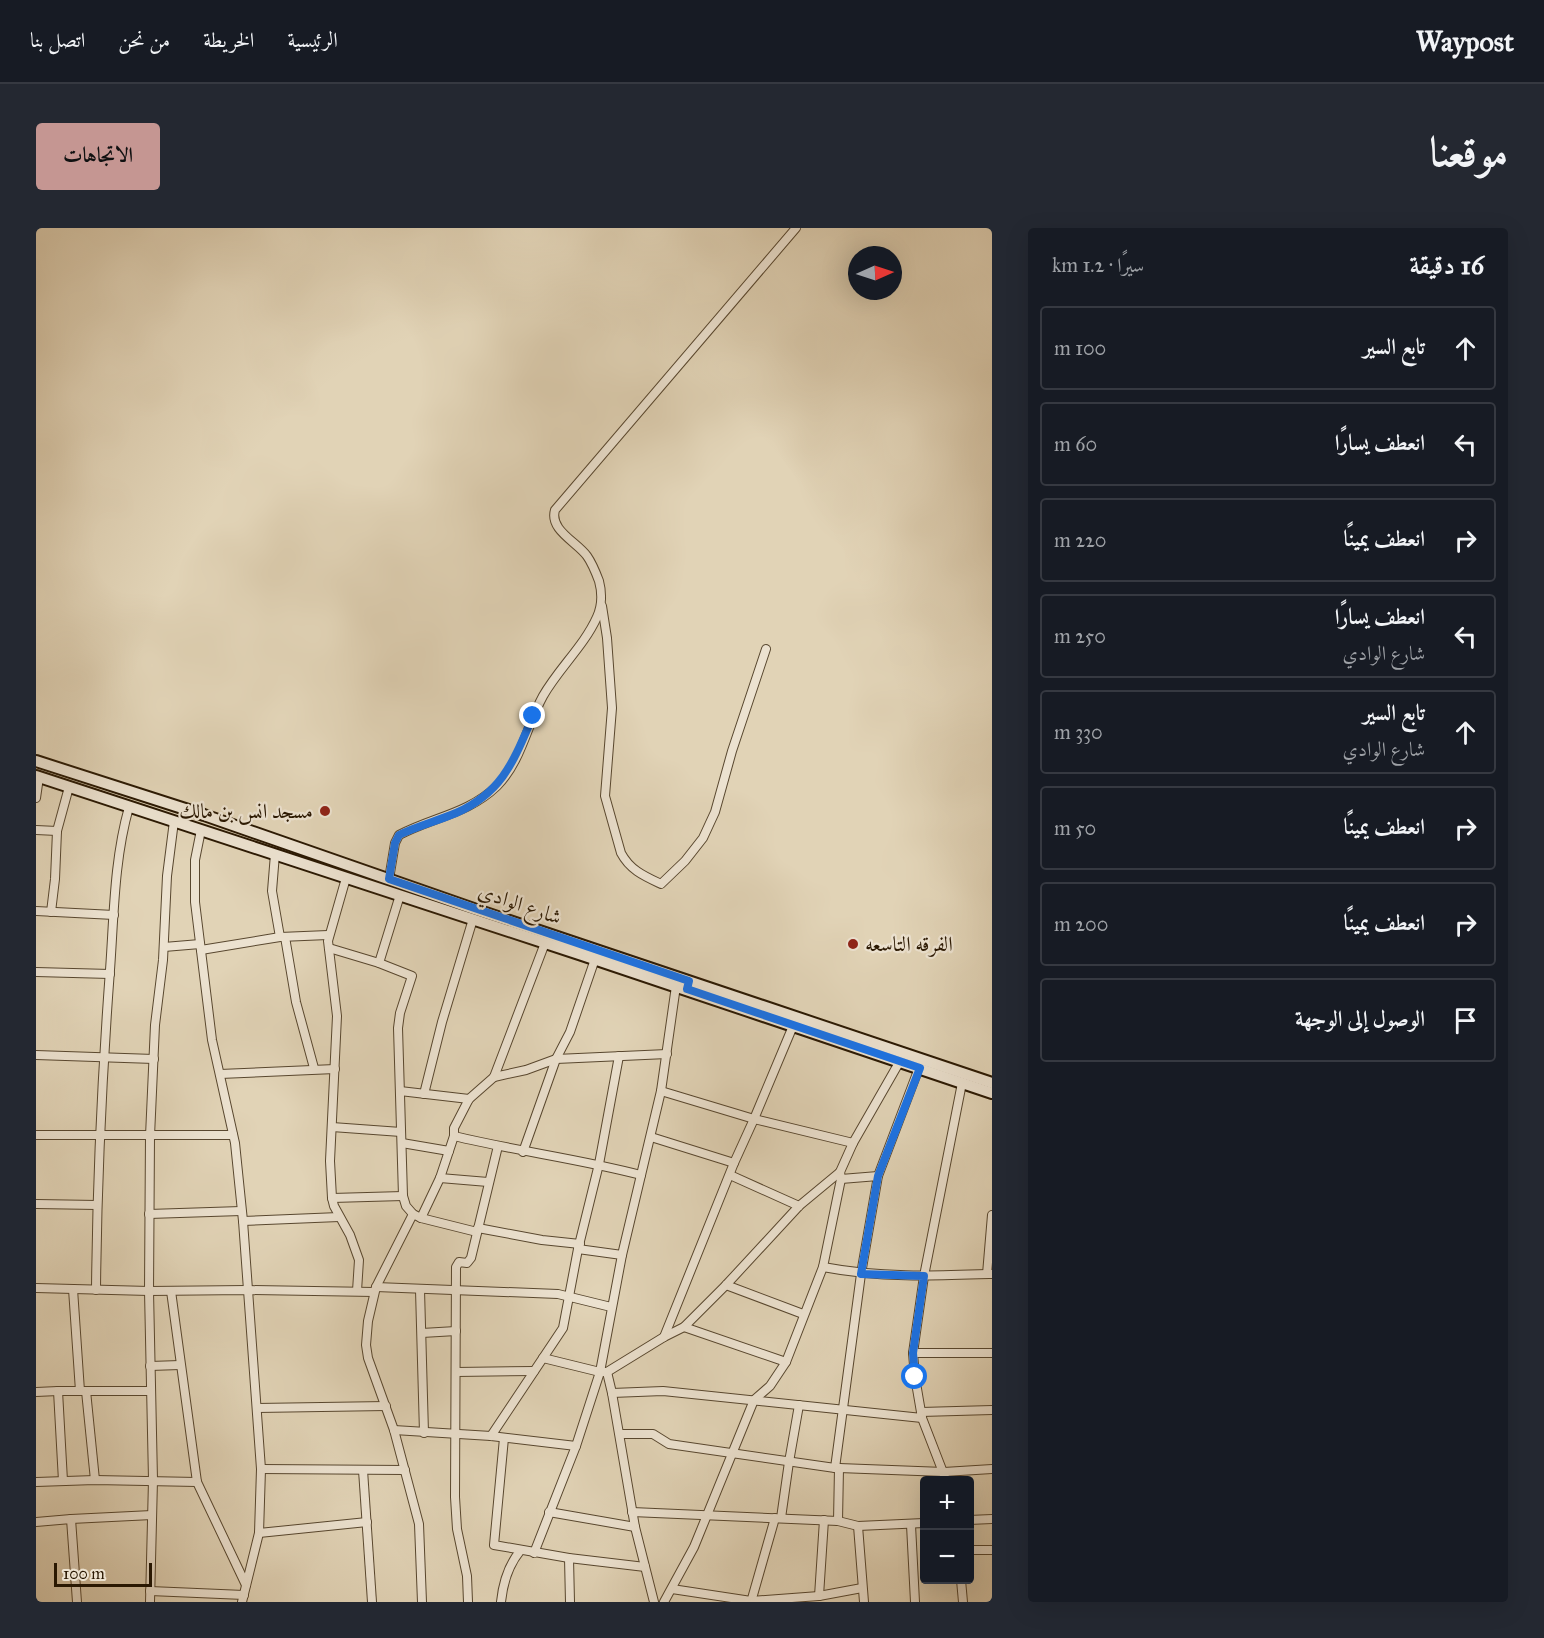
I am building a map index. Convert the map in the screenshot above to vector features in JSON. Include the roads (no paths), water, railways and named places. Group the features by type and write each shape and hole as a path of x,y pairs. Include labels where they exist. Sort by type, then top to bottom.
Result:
{"main road":[{"name":"شارع الوادي","path":"36,761 204,815 389,879 793,1026 992,1093"},
{"name":"شارع الوادي","path":"38,776 545,943 992,1083"}],"street":[{"path":"766,649 732,751 715,812 698,846 686,861 661,884 630,867 621,853 605,796 611,734 611,690 599,582 584,552 555,524 555,510 796,228"},
{"path":"389,879 395,843 399,835 462,810 480,800 498,784 520,750 543,697 559,670 589,633 598,614 601,598"},
{"path":"36,798 38,776"},
{"path":"51,912 57,831 69,787"},
{"path":"96,1290 99,1135 104,1056 119,849 129,807"},
{"path":"150,1602 153,1480 148,1291 150,1136 156,1007 164,947 167,876 174,821"},
{"path":"36,830 57,831"},
{"path":"150,1591 243,1599 259,1533 261,1469 243,1221 234,1135 209,1020 194,882 195,860 201,830"},
{"path":"275,855 272,891 296,1002 314,1068"},
{"path":"346,878 328,935 337,1016 330,1161 332,1198 358,1253 360,1272 357,1291"},
{"path":"379,963 400,895"},
{"path":"36,911 114,915"},
{"path":"424,1094 442,1022 473,919"},
{"path":"164,947 200,947 282,937 328,935"},
{"path":"422,1602 421,1534 394,1430 369,1358 366,1345 368,1321 375,1290 440,1178 456,1125 469,1099 494,1077 545,943"},
{"path":"329,948 412,976 399,1020 403,1196 406,1206 417,1216 477,1230 622,1255"},
{"path":"523,1152 556,1059 570,1032 595,959"},
{"path":"36,972 110,974"},
{"path":"534,1553 603,1372 611,1307 684,985"},
{"path":"664,1337 734,1163 793,1026"},
{"path":"494,1077 526,1070 556,1059 667,1054"},
{"path":"36,1055 154,1059"},
{"path":"491,1436 563,1328 599,1164 619,1056"},
{"path":"664,1602 694,1547 754,1400 770,1386 786,1362 823,1268 841,1175 853,1143 900,1061"},
{"path":"220,1074 314,1068 335,1069"},
{"path":"838,1521 837,1468 843,1411 861,1274 878,1176 920,1068"},
{"path":"945,1476 922,1415 913,1353 924,1276 962,1083"},
{"path":"400,1091 469,1099"},
{"path":"661,1091 754,1119 853,1143"},
{"path":"332,1127 401,1132"},
{"path":"36,1135 234,1135"},
{"path":"454,1136 523,1152 599,1164 642,1174"},
{"path":"651,1137 734,1163"},
{"path":"402,1143 449,1151"},
{"path":"468,1602 467,1576 457,1529 455,1435 457,1263 467,1263 471,1258 498,1146"},
{"path":"730,1175 799,1206"},
{"path":"543,1358 603,1372 684,1327 799,1206 841,1175 878,1176"},
{"path":"440,1178 488,1182"},
{"path":"332,1198 403,1196"},
{"path":"36,1204 97,1205"},
{"path":"149,1214 241,1211"},
{"path":"823,1268 861,1274 924,1276 989,1274 992,1215"},
{"path":"243,1221 339,1216"},
{"path":"726,1285 803,1314"},
{"path":"36,1288 148,1291 456,1290 569,1295 611,1307"},
{"path":"73,1289 95,1479"},
{"path":"420,1290 424,1433"},
{"path":"171,1291 197,1482 246,1586"},
{"path":"684,1327 786,1362"},
{"path":"422,1333 456,1332"},
{"path":"913,1353 992,1353"},
{"path":"150,1366 180,1365"},
{"path":"456,1372 534,1371"},
{"path":"603,1372 612,1393 635,1527 654,1602"},
{"path":"58,1391 63,1481"},
{"path":"36,1392 151,1391"},
{"path":"612,1393 663,1391 843,1411 922,1415 992,1410"},
{"path":"751,1602 778,1518 799,1405"},
{"path":"257,1408 386,1406"},
{"path":"394,1430 491,1436 576,1446"},
{"path":"620,1434 648,1433 657,1435 669,1444 837,1468 945,1476 992,1469"},
{"path":"504,1438 493,1544 520,1551 645,1567"},
{"path":"261,1469 405,1470"},
{"path":"363,1470 372,1602"},
{"path":"36,1482 95,1479 197,1482"},
{"path":"549,1512 635,1527"},
{"path":"632,1512 838,1521 858,1526 920,1524"},
{"path":"36,1522 152,1515"},
{"path":"71,1519 77,1602"},
{"path":"974,1520 992,1519"},
{"path":"819,1596 824,1521"},
{"path":"259,1533 367,1522"},
{"path":"911,1525 915,1602"},
{"path":"858,1526 864,1602"},
{"path":"974,1550 992,1550"},
{"path":"501,1602 509,1568 520,1551"},
{"path":"569,1558 570,1602"},
{"path":"961,1584 963,1602"},
{"path":"672,1589 751,1602 819,1596 862,1588"}],"place":[{"name":"مسجد انس بن مالك","path":"325,811"},
{"name":"الفرقه التاسعه","path":"853,944"}]}
